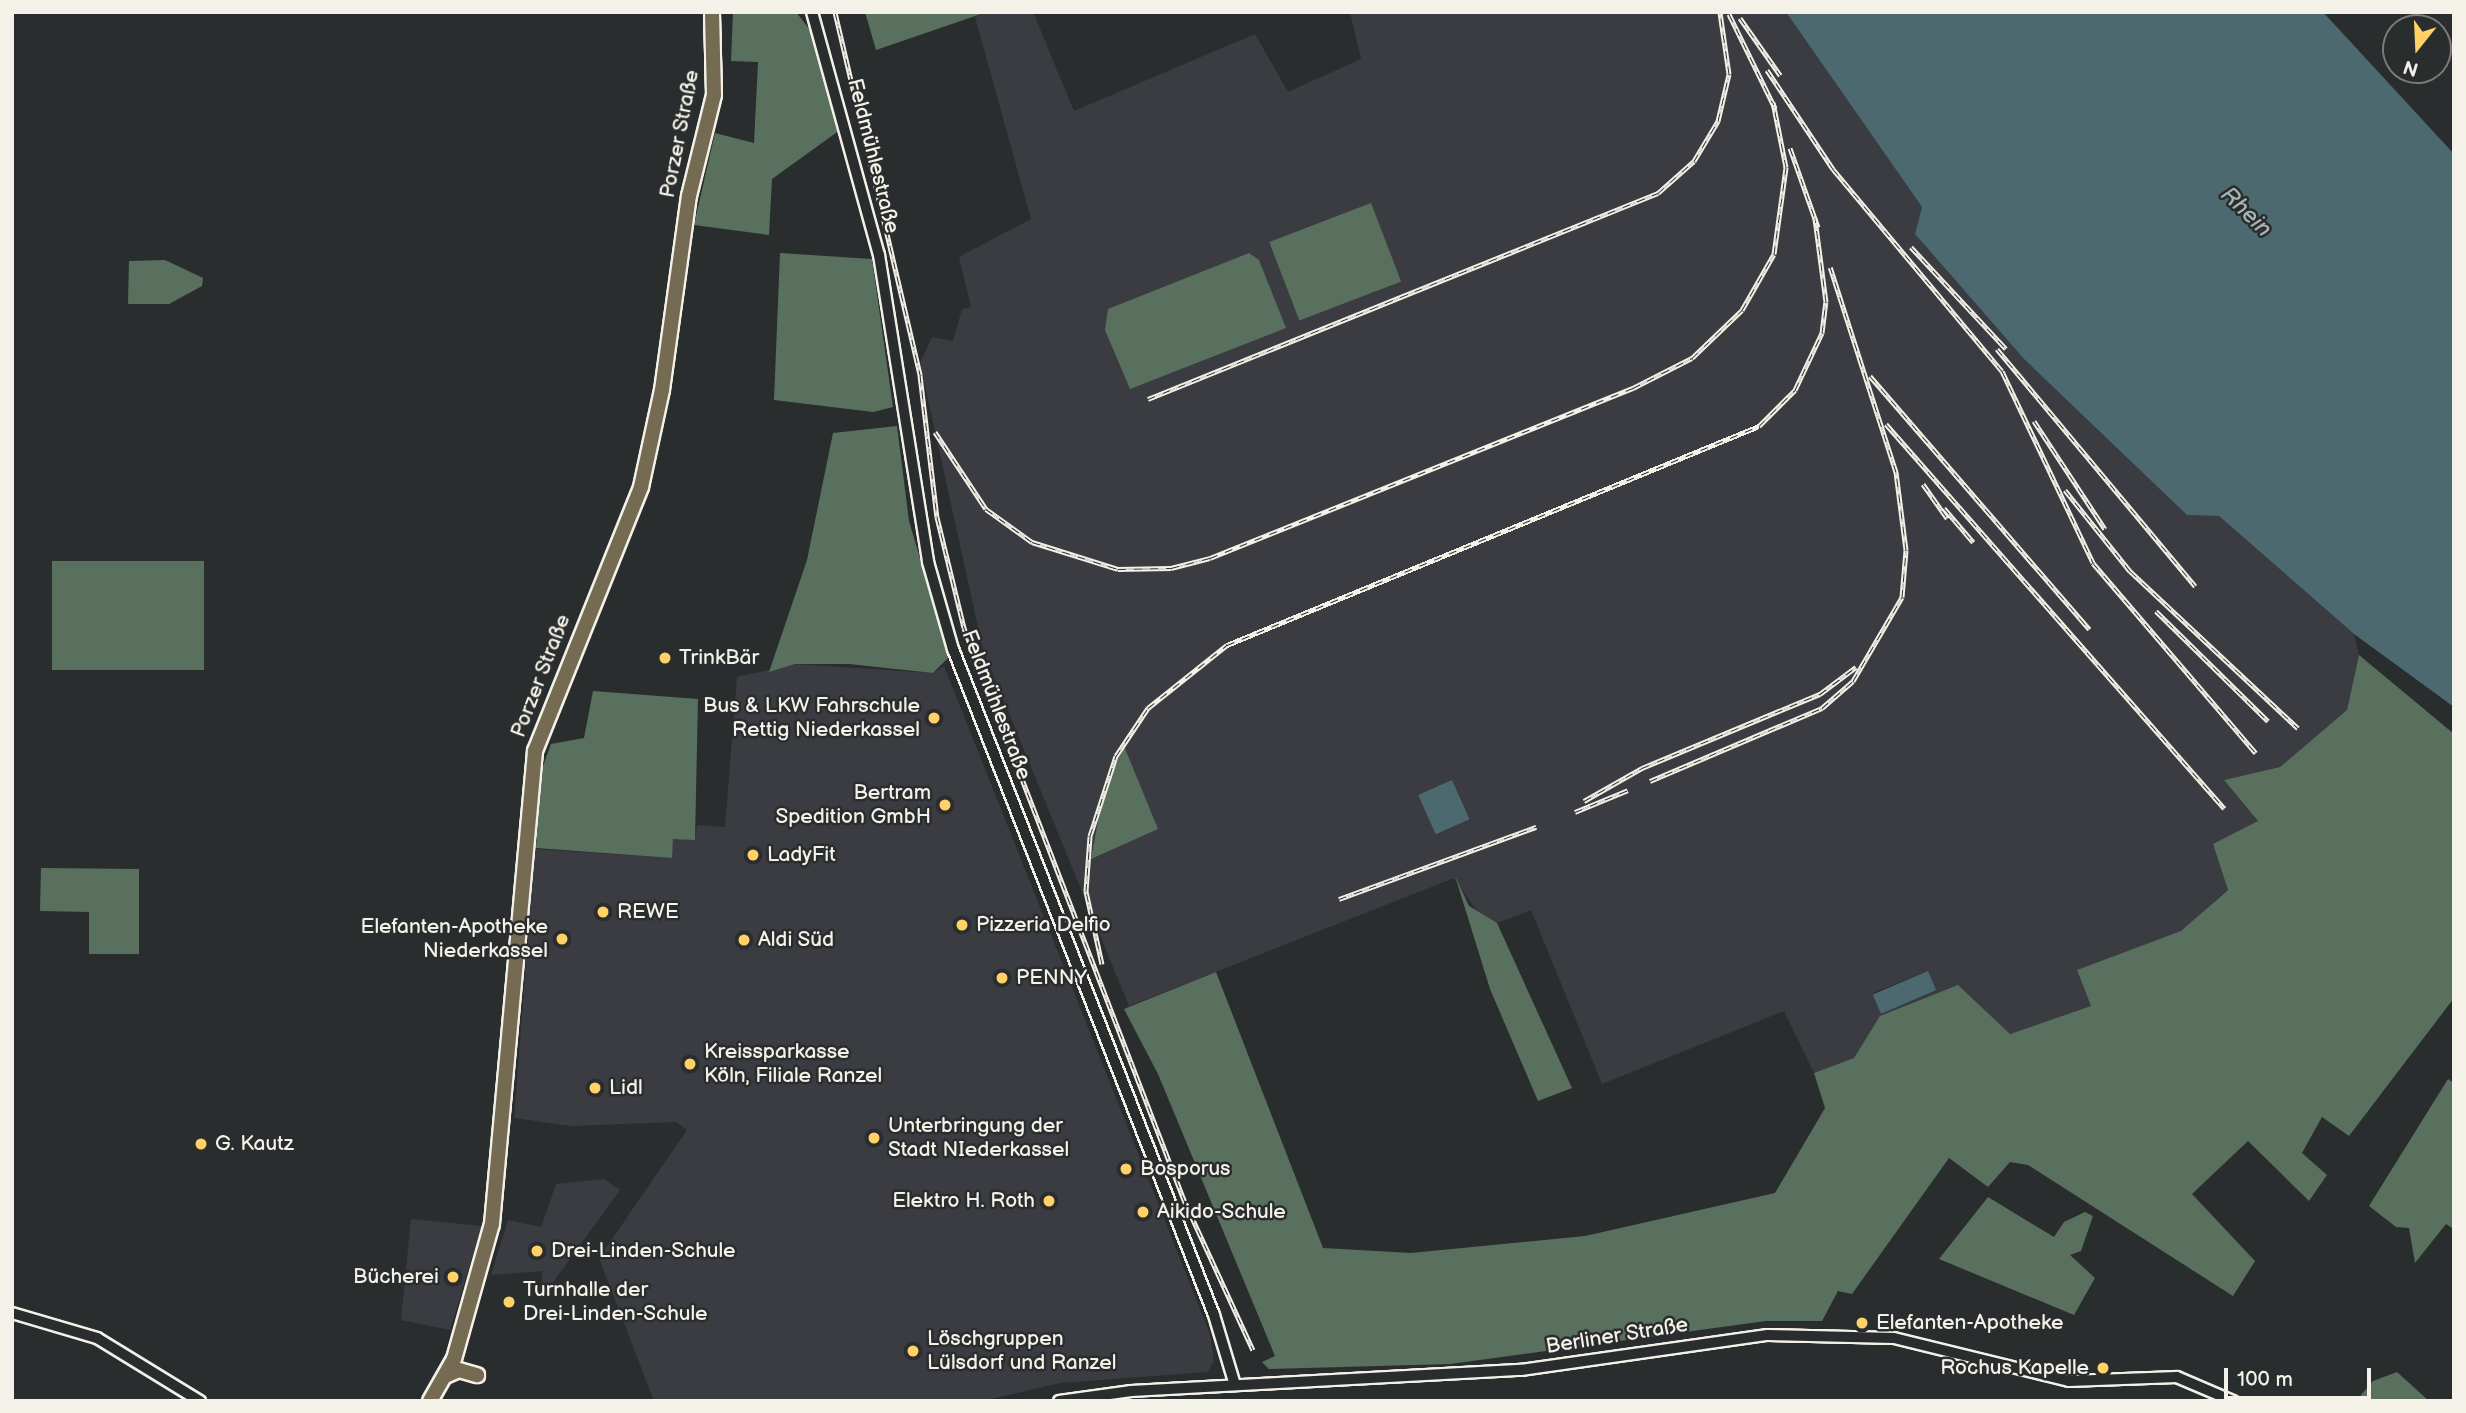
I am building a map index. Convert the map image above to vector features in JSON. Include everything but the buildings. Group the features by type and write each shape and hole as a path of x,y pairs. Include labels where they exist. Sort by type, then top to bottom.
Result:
{"main road":[{"name":"Porzer Straße","path":"430,1401 445,1376 492,1224 530,774 542,719 641,487 662,390 689,196 714,95 712,12"},
{"path":"445,1376 459,1370 477,1375"}],"street":[{"name":"Feldmühlestraße","path":"812,12 879,255 928,562 953,649 1219,1327 1236,1385"},
{"path":"12,1313 97,1338 200,1401"},
{"name":"Berliner Straße","path":"1059,1401 1236,1385 1521,1370 1768,1335 1894,1339 2069,1381 2177,1377 2233,1401"}],"shaded area":[{"path":"987,12 1033,12 1074,111 1255,34 1288,92 1361,59 1350,12 1786,12 1922,207 1915,234 2025,360 2187,515 2219,516 2354,634 2359,655 2347,710 2280,767 2224,780 2259,822 2213,844 2228,889 2182,931 2077,970 2091,1006 2010,1034 1881,1016 1854,1058 1814,1073 1784,1011 1602,1084 1531,910 1497,923 1483,920 1454,878 1129,1006 983,650 920,363 932,337 953,341 962,309 971,307 959,257 1031,219 975,17","holes":["1928,971 1936,991 1881,1013 1873,993"]},
{"path":"795,664 933,673 944,666 1210,1334 1214,1361 1208,1372 1060,1383 982,1401 654,1401 599,1258 687,1130 676,1122 571,1126 514,1118 535,849 671,858 673,838 695,840 697,825 725,827 737,677"},
{"name":"Drei-Linden-Schule","path":"604,1179 620,1190 541,1299 542,1271 491,1275 508,1220 541,1227 556,1184"},
{"path":"411,1219 482,1226 450,1330 401,1320"}],"green space":[{"path":"733,12 796,12 810,30 840,130 772,179 769,235 694,225 715,133 754,143 758,62 731,61"},
{"path":"865,12 987,12 876,50"},
{"path":"1371,203 1401,281 1299,320 1269,242"},
{"path":"780,253 872,259 893,407 873,412 774,400"},
{"path":"1249,253 1259,260 1286,328 1130,389 1105,330 1108,309"},
{"path":"165,260 203,278 202,286 169,304 128,304 129,261"},
{"path":"897,426 909,521 949,657 933,673 849,664 795,664 769,672 807,560 833,433"},
{"path":"52,561 204,561 204,670 52,670"},
{"path":"2359,655 2454,734 2454,998 2349,1136 2322,1117 2302,1153 2327,1175 2309,1201 2248,1141 2192,1194 2255,1261 2233,1296 2028,1165 2010,1162 1988,1187 1949,1158 1852,1294 1838,1291 1822,1321 1766,1321 1450,1364 1269,1369 1262,1362 1275,1356 1158,1074 1124,1009 1216,972 1323,1248 1411,1253 1585,1236 1775,1193 1825,1108 1814,1073 1854,1058 1880,1016 1958,985 2010,1034 2091,1006 2077,970 2181,931 2228,890 2213,844 2258,821 2224,780 2280,767 2347,710"},
{"path":"593,691 698,699 695,840 673,839 672,858 536,848 541,772 551,744 584,738"},
{"path":"1124,746 1158,829 1091,859 1103,794"},
{"path":"41,868 139,869 139,954 89,954 89,912 40,911"},
{"path":"1455,876 1469,906 1497,923 1572,1088 1538,1101 1490,989"},
{"path":"2448,1079 2454,1083 2454,1229 2446,1224 2415,1263 2409,1228 2396,1227 2369,1206"},
{"path":"1988,1197 2054,1237 2064,1222 2085,1212 2093,1216 2081,1251 2070,1255 2095,1278 2074,1315 1939,1259"},
{"path":"2397,1372 2429,1401 2356,1401 2373,1381"}],"water":[{"name":"Rhein","path":"1786,12 2323,12 2382,76 2382,84 2389,84 2454,154 2454,707 2354,634 2219,516 2187,515 2025,360 1915,234 1922,207"},
{"path":"1452,780 1469,819 1436,834 1418,795"},
{"path":"1928,971 1936,990 1881,1014 1873,994"}],"railway":[{"path":"835,12 920,375 937,517 964,628 1184,1200 1253,1350"},
{"path":"1148,399 1658,193 1694,161 1718,121 1729,74 1720,12"},
{"path":"1729,14 1775,108"},
{"path":"1740,18 1780,75"},
{"path":"1767,70 1833,169 2002,371 2093,563 2256,753"},
{"path":"935,432 986,509 1032,542 1118,569 1171,568 1210,558 1633,388 1692,358 1742,310 1774,254 1786,167 1773,102"},
{"path":"1790,148 1818,227"},
{"path":"1102,964 1086,891 1090,836 1116,756 1148,708 1227,645 1759,426 1795,390 1822,333 1826,302 1815,218"},
{"path":"1911,247 2006,349"},
{"path":"1650,781 1822,708 1853,681 1902,597 1906,550 1896,472 1830,267"},
{"path":"1997,349 2195,586"},
{"path":"1870,376 2089,629"},
{"path":"2034,421 2105,529"},
{"path":"1886,424 2224,808"},
{"path":"1923,484 1947,518"},
{"path":"2065,490 2130,571 2298,728"},
{"path":"1944,508 1973,542"},
{"path":"2156,611 2268,721"},
{"path":"1584,801 1642,768 1820,694 1856,667"},
{"path":"1575,812 1628,790"},
{"path":"1339,899 1536,827"}],"place":[{"name":"TrinkBär","path":"665,658"},
{"name":"Bus & LKW Fahrschule Rettig Niederkassel","path":"934,718"},
{"name":"Bertram Spedition GmbH","path":"945,805"},
{"name":"LadyFit","path":"753,855"},
{"name":"REWE","path":"603,912"},
{"name":"Pizzeria Delfio","path":"962,925"},
{"name":"Elefanten-Apotheke Niederkassel","path":"562,939"},
{"name":"Aldi Süd","path":"744,940"},
{"name":"PENNY","path":"1002,978"},
{"name":"Kreissparkasse Köln, Filiale Ranzel","path":"690,1064"},
{"name":"Lidl","path":"595,1088"},
{"name":"Unterbringung der Stadt NIederkassel","path":"874,1138"},
{"name":"G. Kautz","path":"201,1144"},
{"name":"Bosporus","path":"1126,1169"},
{"name":"Elektro H. Roth","path":"1049,1201"},
{"name":"Aikido-Schule","path":"1143,1212"},
{"name":"Drei-Linden-Schule","path":"537,1251"},
{"name":"Bücherei","path":"453,1277"},
{"name":"Turnhalle der Drei-Linden-Schule","path":"509,1302"},
{"name":"Elefanten-Apotheke","path":"1862,1323"},
{"name":"Löschgruppen Lülsdorf und Ranzel","path":"913,1351"},
{"name":"Rochus Kapelle","path":"2103,1368"}]}
